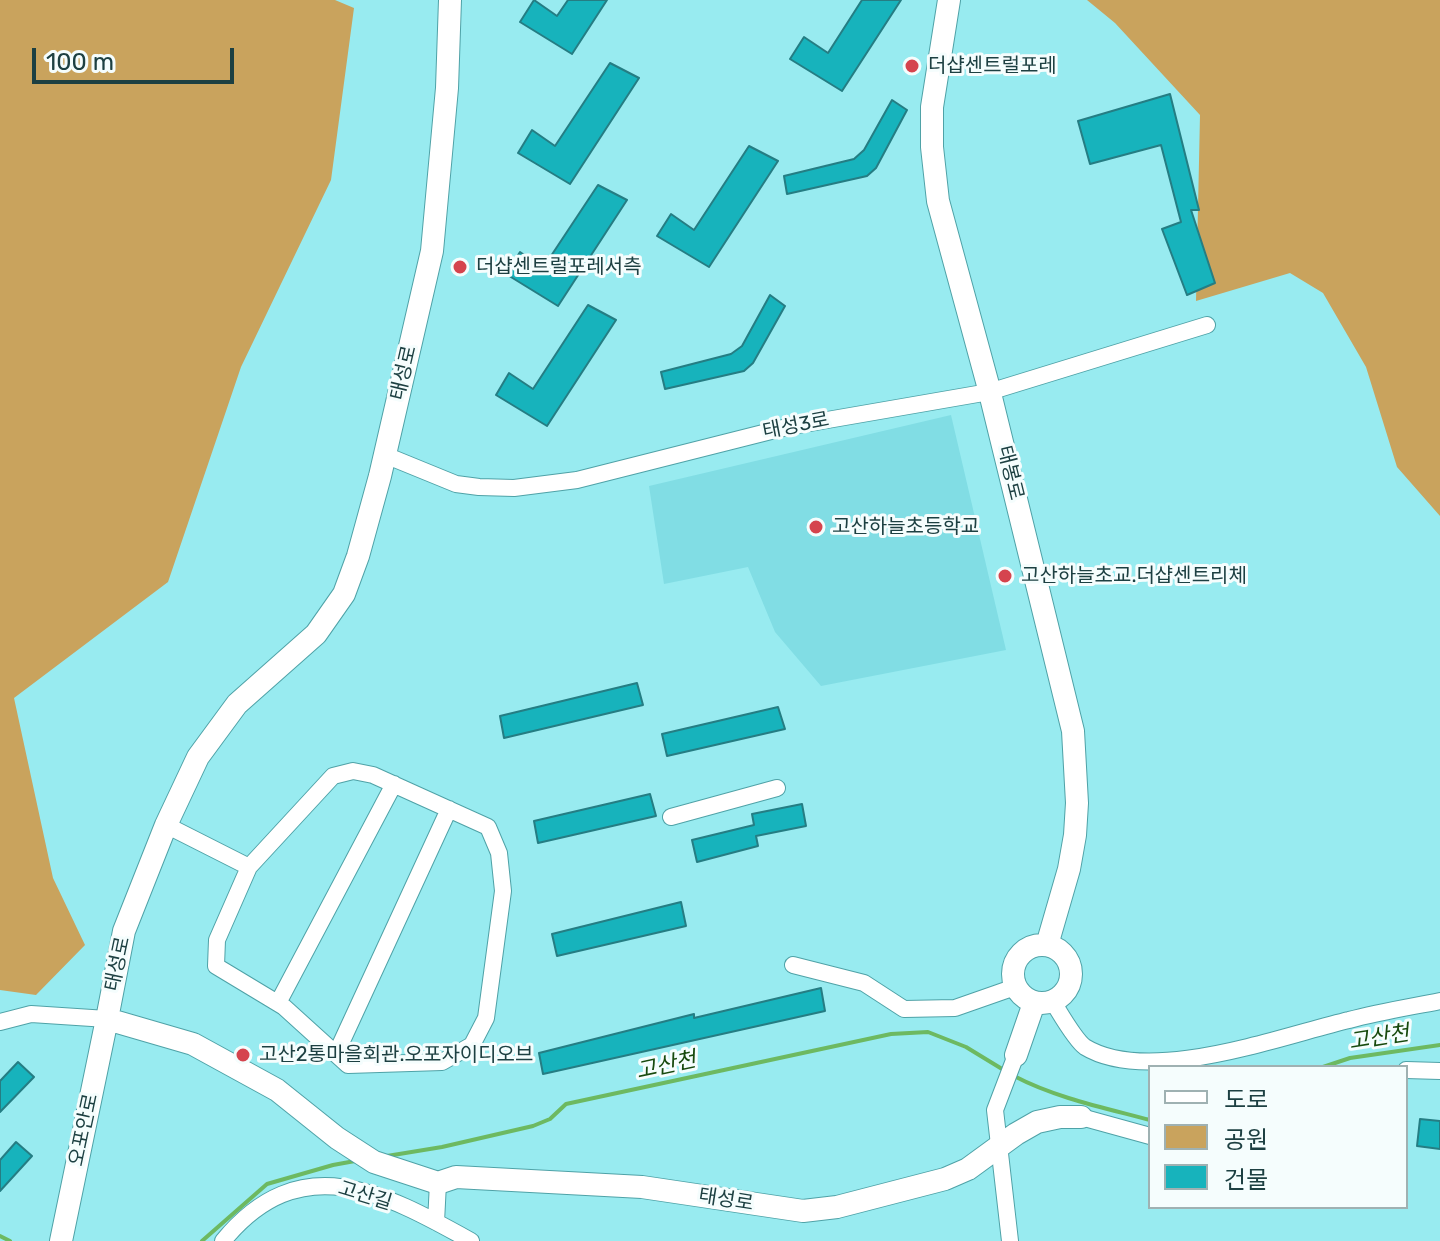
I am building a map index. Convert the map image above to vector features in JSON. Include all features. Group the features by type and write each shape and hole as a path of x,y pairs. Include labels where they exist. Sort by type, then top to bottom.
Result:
{"street":[{"name":"태성로","path":"450,0 447,88 432,251 371,511 344,594 316,634 237,704 198,757 166,825 124,931 107,1019 193,1044 277,1090 337,1138 360,1152 399,1172 438,1183 456,1177 642,1187 803,1211 837,1207 945,1179 968,1169 1037,1122 1081,1117"},
{"name":"태봉로","path":"949,0 932,107 934,178 1073,731 1077,803 1075,835 1069,869 1047,945"},
{"name":"태성3로","path":"385,455 456,484 514,488 577,480 787,427 989,392 1207,325"},
{"path":"353,771 373,775 449,809 488,827 499,853 503,891 486,1018 472,1045 442,1062 348,1065 278,1003 216,966 217,940 249,867 333,776 353,771"},
{"path":"278,1003 394,784"},
{"path":"671,817 777,788"},
{"path":"336,1054 449,809"},
{"path":"166,825 249,867"},
{"path":"1010,1241 995,1110 1016,1055 1044,1002 1067,989 1072,971 1064,954 1047,945 1028,948 1020,954 1012,972 1015,987 1025,999 1044,1002 1083,1046 1115,1058 1192,1060 1350,1019 1440,1001"},
{"path":"793,965 864,983 904,1009 955,1008 1015,987"},
{"path":"0,1022 31,1014 107,1019"},
{"name":"오포안로","path":"61,1241 107,1019"},
{"path":"1408,1070 1440,1071"},
{"path":"1081,1117 1148,1135"},
{"path":"436,1222 438,1183"},
{"name":"고산길","path":"223,1241 235,1226 271,1198 320,1185 358,1190 436,1222 471,1241"}],"shaded area":[{"name":"고산하늘초등학교","path":"951,415 1006,650 821,686 775,632 748,567 664,584 649,486"}],"green space":[{"path":"0,0 335,0 354,8 331,180 241,367 168,582 14,698 53,878 85,945 36,995 0,990"},
{"path":"1087,0 1440,0 1440,516 1397,467 1366,367 1323,293 1290,273 1196,301 1200,115 1115,23"}],"building":[{"path":"534,0 557,16 568,0 607,0 572,54 520,22"},
{"path":"862,0 901,0 842,91 790,59 804,37 828,53"},
{"path":"610,63 639,78 570,184 518,153 532,130 555,146"},
{"path":"1170,94 1199,210 1191,210 1215,283 1187,295 1162,229 1181,222 1161,145 1090,164 1078,121"},
{"path":"892,100 907,110 876,168 867,176 787,194 784,176 854,159 864,150"},
{"path":"749,146 778,161 709,267 657,236 671,214 694,230"},
{"path":"598,185 627,200 558,306 506,274 520,252 543,268"},
{"path":"770,295 785,306 753,363 744,371 665,389 661,372 731,354 742,346"},
{"path":"588,305 616,320 547,426 496,395 509,373 533,389"},
{"path":"637,683 643,705 504,738 500,716"},
{"path":"778,707 785,729 667,756 662,734"},
{"path":"650,794 656,816 538,843 534,821"},
{"path":"802,804 806,826 756,836 758,846 697,862 692,840 754,825 752,814"},
{"path":"681,902 686,926 557,956 552,934"},
{"path":"821,988 825,1011 543,1074 539,1053 694,1014 694,1018"},
{"path":"18,1062 34,1077 0,1112 0,1081"},
{"path":"1420,1119 1440,1121 1440,1149 1417,1146"},
{"path":"16,1142 32,1156 0,1191 0,1160"}],"waterway":[{"name":"고산천","path":"387,1156 533,1126 550,1119 566,1104 891,1034 928,1032 966,1047 1007,1072"},
{"name":"고산천","path":"1329,1065 1350,1058 1440,1045"},
{"name":"고산천","path":"1014,1076 1064,1096 1148,1120"},
{"name":"고산천","path":"202,1241 267,1184 355,1161"},
{"name":"고산천","path":"0,1236 10,1241"}],"place":[{"name":"더샵센트럴포레","path":"912,66"},
{"name":"더샵센트럴포레서측","path":"460,267"},
{"name":"고산하늘초등학교","path":"816,527"},
{"name":"고산하늘초교.더샵센트리체","path":"1005,576"},
{"name":"고산2통마을회관.오포자이디오브","path":"243,1055"}]}
